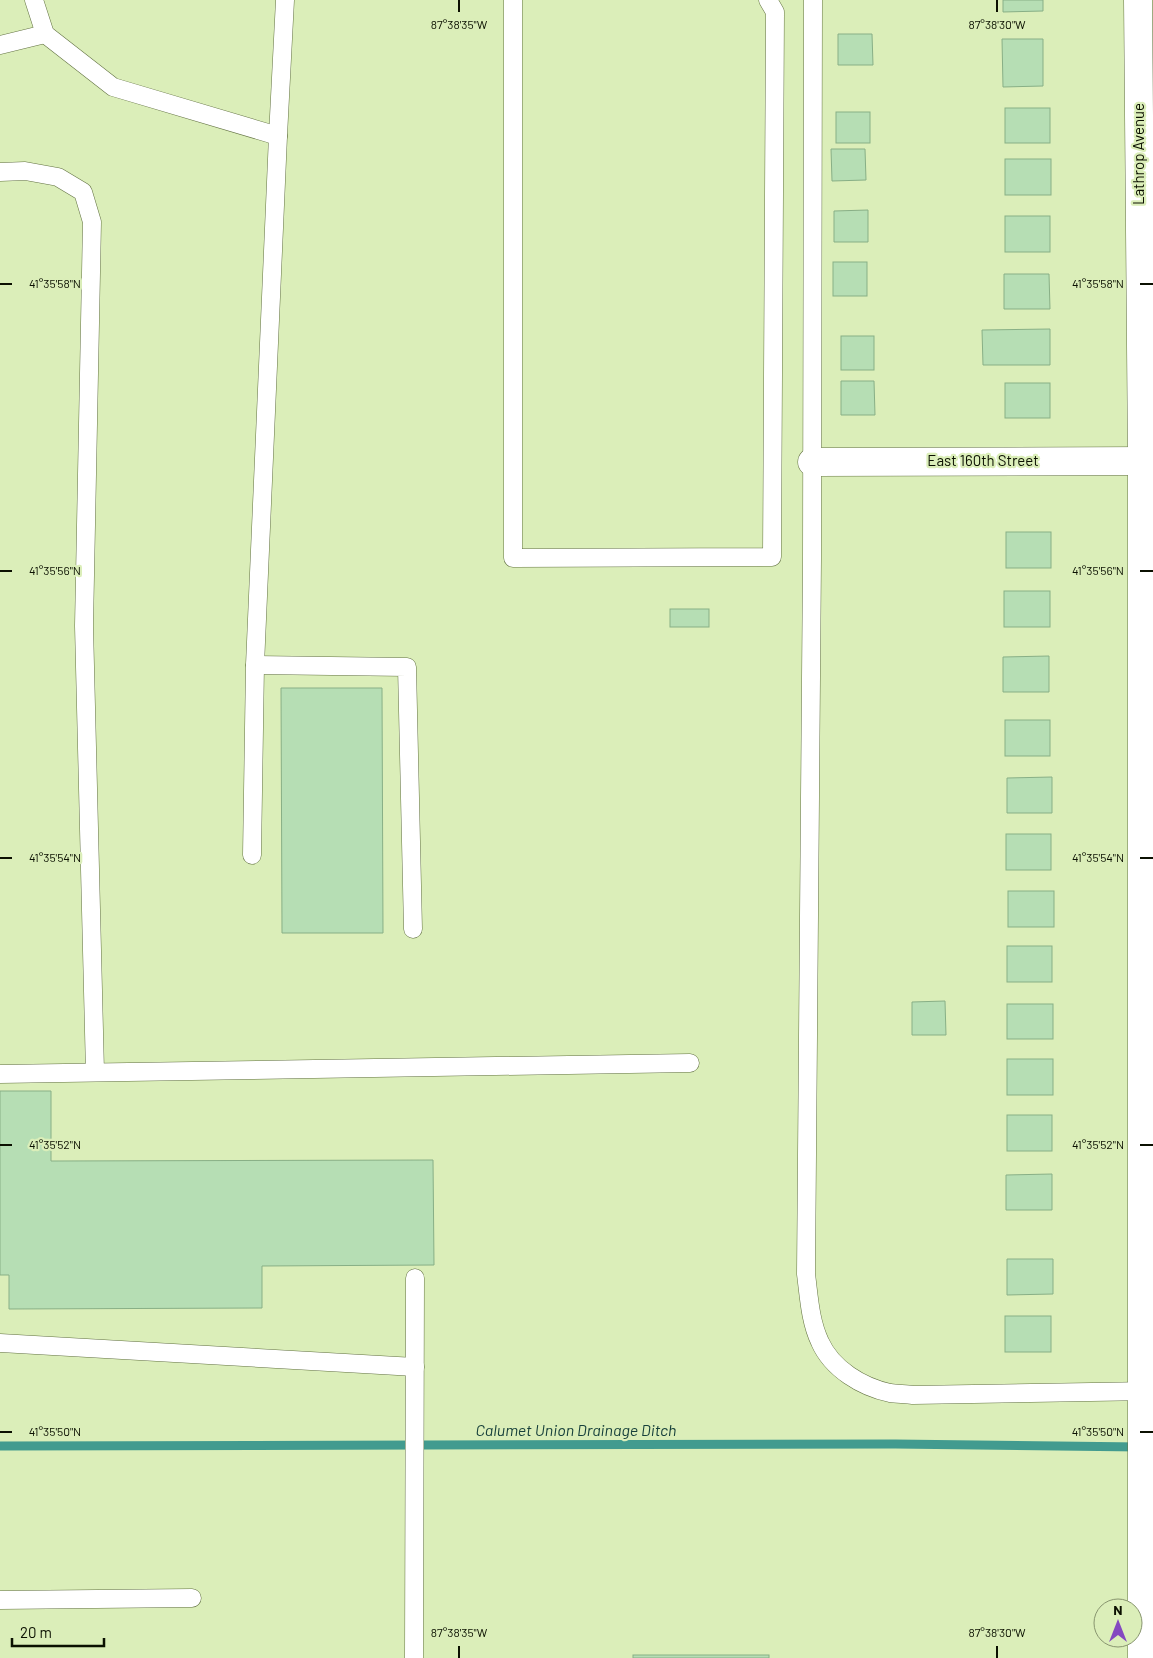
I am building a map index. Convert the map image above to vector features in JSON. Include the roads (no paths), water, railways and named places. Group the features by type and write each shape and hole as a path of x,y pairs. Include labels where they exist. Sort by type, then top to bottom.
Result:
{"street":[{"name":"Lathrop Avenue","path":"1138,0 1147,461 1147,1391 1142,1421 1142,1658"},
{"name":"East 160th Street","path":"812,462 1147,461"}],"lane":[{"path":"34,0 45,34 112,87 278,136"},
{"path":"252,855 255,665 285,0"},
{"path":"513,0 513,558 772,557 775,12 768,0"},
{"path":"813,0 812,462 806,1274 810,1311 820,1343 839,1370 866,1385 889,1393 913,1395 1147,1391"},
{"path":"0,44 45,34"},
{"path":"0,172 25,171 58,177 83,192 92,222 84,626 95,1072"},
{"path":"255,665 407,667 413,929"},
{"path":"0,1074 690,1063"},
{"path":"414,1658 415,1278"},
{"path":"0,1343 415,1367"},
{"path":"0,1600 192,1598"}],"waterway":[{"name":"Calumet Union Drainage Ditch","path":"0,1446 895,1444 1140,1447"}]}
